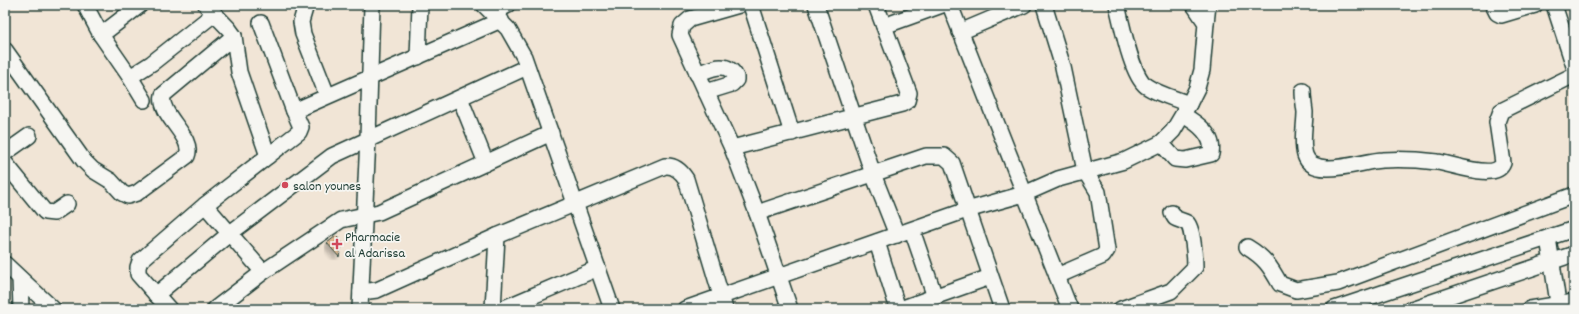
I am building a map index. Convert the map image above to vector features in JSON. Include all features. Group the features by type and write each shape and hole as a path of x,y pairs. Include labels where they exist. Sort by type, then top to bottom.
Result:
{"street":[{"path":"85,5 101,35 130,76 144,100"},
{"path":"101,35 140,5"},
{"path":"306,5 301,22 303,34 327,95"},
{"path":"360,309 368,138 372,5"},
{"path":"418,57 420,5"},
{"path":"294,111 327,95 418,57 508,5"},
{"path":"739,5 690,19 682,26 680,30 681,40 732,148 757,213 790,309"},
{"path":"751,5 792,133"},
{"path":"816,5 873,174 897,235"},
{"path":"732,148 902,104 908,98 909,93 876,5"},
{"path":"884,26 942,5"},
{"path":"950,5 1070,309"},
{"path":"960,32 1024,5"},
{"path":"1044,5 1063,67 1085,171 1098,192 1107,250 1103,256 1057,276"},
{"path":"1117,5 1135,70 1140,80 1147,87 1186,110 1206,131 1212,148 1211,154 1185,160 1175,159 1161,143"},
{"path":"1194,5 1206,23"},
{"path":"685,309 723,302 779,276 967,210 1024,194 1058,179 1124,161 1161,143 1173,131 1197,88 1202,70 1208,5"},
{"path":"1493,5 1497,14 1501,15 1535,5"},
{"path":"1554,5 1574,66"},
{"path":"130,76 152,63 210,10 234,36 239,72 268,156"},
{"path":"493,13 519,47 612,309"},
{"path":"169,309 138,274 139,264 205,205 299,132 301,127 261,23"},
{"path":"5,50 84,161 93,170 111,181 122,194 128,196 137,193 187,156 188,147 163,105 163,95 234,36"},
{"path":"697,74 724,66 729,67 736,76 736,80 732,84 706,92"},
{"path":"156,295 229,234 332,156 368,138 527,67"},
{"path":"1302,91 1305,112 1304,153 1308,162 1318,168 1357,165 1381,160 1439,162 1473,171 1498,168 1503,163 1497,122 1501,111 1574,75"},
{"path":"460,98 486,163"},
{"path":"215,309 263,272 341,220 379,212 551,134"},
{"path":"5,153 29,136"},
{"path":"757,213 926,156 944,156 952,164 1002,309"},
{"path":"5,163 45,212 54,213 66,204"},
{"path":"361,292 377,290 497,236 665,166 676,168 686,179 723,302"},
{"path":"1247,247 1263,256 1280,284 1296,290 1316,287 1338,283 1574,195"},
{"path":"205,205 263,272"},
{"path":"1121,309 1171,291 1195,267 1189,227 1186,222 1175,218 1172,213"},
{"path":"1334,309 1574,229"},
{"path":"912,230 935,297"},
{"path":"493,309 497,236"},
{"path":"1548,238 1559,306"},
{"path":"877,242 899,309 916,306 935,297 990,277"},
{"path":"1411,309 1574,254"},
{"path":"5,264 53,309"},
{"path":"502,309 598,268"},
{"path":"20,279 21,309"},
{"path":"1530,309 1559,306 1574,302"}],"building":[{"path":"336,236 342,242 339,257 327,243"}],"place":[{"name":"salon younes","path":"285,185"},
{"name":"Pharmacie al Adarissa","path":"337,244"}]}
